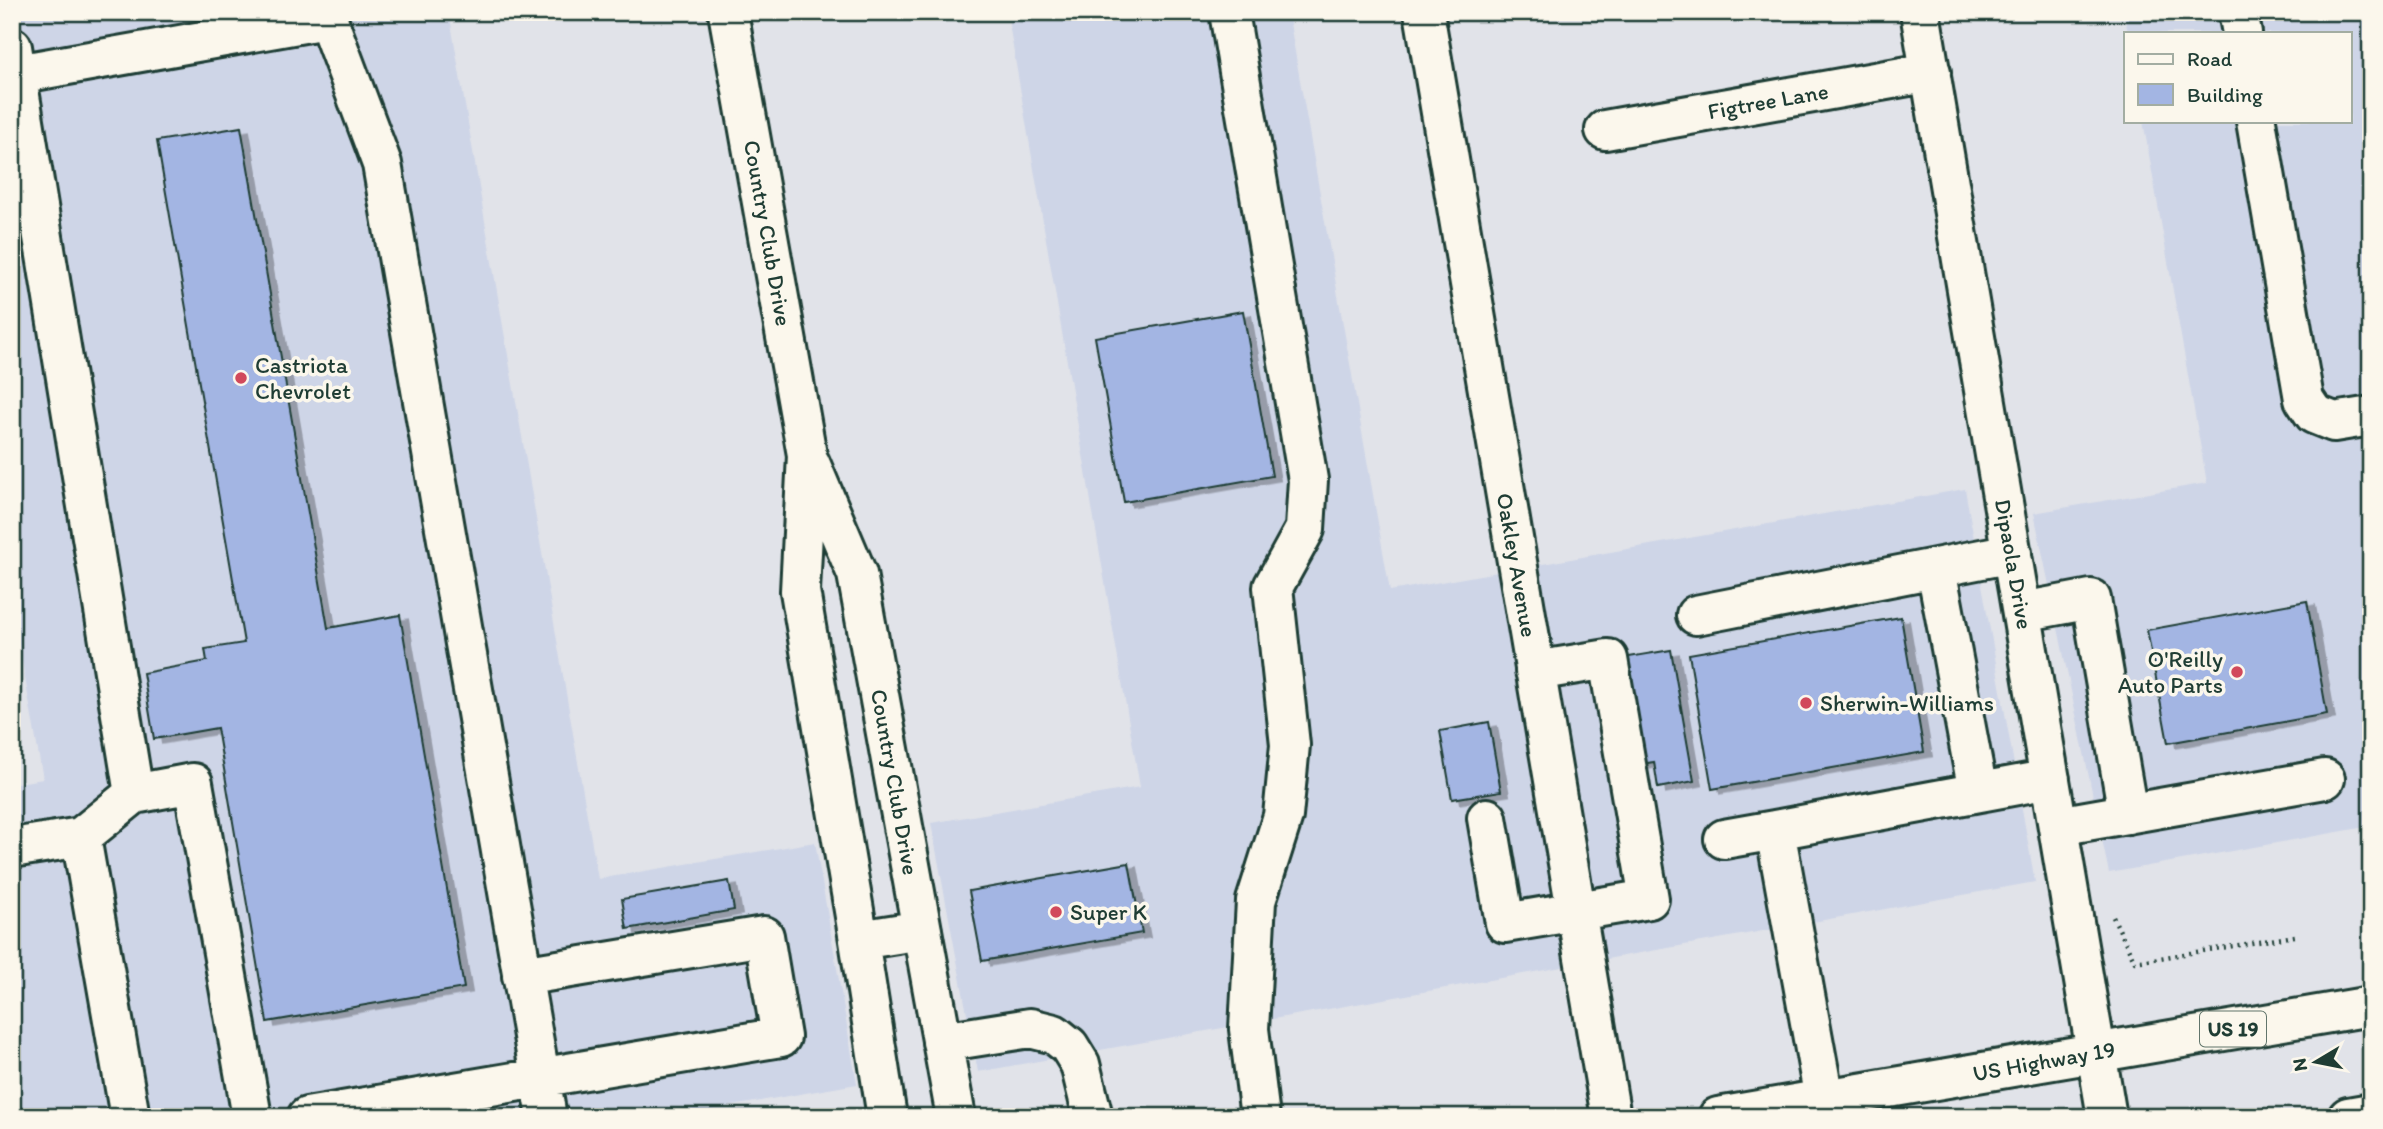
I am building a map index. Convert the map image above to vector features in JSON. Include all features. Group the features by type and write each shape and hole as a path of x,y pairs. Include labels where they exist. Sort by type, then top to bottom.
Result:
{"main road":[{"name":"Country Club Drive","path":"728,12 807,455 856,573 956,1117"},
{"path":"1229,12 1308,480 1305,529 1273,587 1290,745 1283,816 1256,901 1249,1033 1261,1117"},
{"name":"Oakley Avenue","path":"1424,12 1611,1117"},
{"name":"Dipaola Drive","path":"1920,12 2107,1117"},
{"path":"2238,12 2242,32"},
{"path":"134,794 14,60 326,15 382,164 547,1117"},
{"name":"Figtree Lane","path":"1605,130 1931,72"},
{"path":"2256,122 2304,399 2314,414 2334,422 2371,416"},
{"name":"Country Club Drive","path":"807,455 800,591 887,1117"},
{"path":"1696,615 2012,553"},
{"path":"1936,568 1978,792"},
{"path":"2022,612 2091,599 2128,814"},
{"path":"1487,818 1505,923 1649,899 1608,659 1535,671"},
{"path":"1724,839 2050,779"},
{"path":"2058,826 2325,779"},
{"path":"12,848 81,837 134,794 193,783 252,1117"},
{"path":"836,801 897,790"},
{"path":"1775,830 1824,1098"},
{"path":"81,837 130,1117"},
{"path":"859,940 922,930"},
{"path":"307,1117 781,1037 764,936 522,976"},
{"name":"US Highway 19","path":"1718,1117 2371,1006"},
{"path":"942,1042 1030,1028 1054,1034 1069,1046 1080,1064 1093,1117"},
{"path":"2348,1117 2371,1113"}],"path":[{"path":"2112,914 2135,962 2295,936"}],"shaded area":[{"name":"Castriota Chevrolet","path":"12,12 449,12 598,879 815,842 857,1084 669,1117 12,1117 12,784 43,779 12,605"},
{"path":"1007,12 1288,12 1390,591 1965,489 2035,882 978,1072 931,823 1140,787"},
{"path":"2124,12 2371,12 2371,826 2109,873 2034,513 2207,483 2143,122 2352,122 2352,32 2128,32"}],"building":[{"name":"Castriota Chevrolet","path":"241,127 328,628 400,615 464,988 267,1022 217,728 154,739 143,673 207,661 205,649 244,643 157,141"},
{"path":"1243,311 1272,476 1124,502 1095,337"},
{"name":"O'Reilly Auto Parts","path":"2307,601 2327,714 2168,743 2147,630"},
{"name":"Sherwin-Williams","path":"1901,617 1924,752 1712,789 1689,654"},
{"path":"1671,650 1694,781 1658,788 1654,762 1635,765 1617,659"},
{"path":"1489,722 1501,791 1452,799 1440,731"},
{"name":"Super K","path":"1129,863 1142,933 982,961 969,891"},
{"path":"729,881 734,910 627,929 622,899"}],"place":[{"name":"Castriota Chevrolet","path":"241,378"},
{"name":"O'Reilly Auto Parts","path":"2237,672"},
{"name":"Sherwin-Williams","path":"1806,703"},
{"name":"Super K","path":"1056,912"}]}
